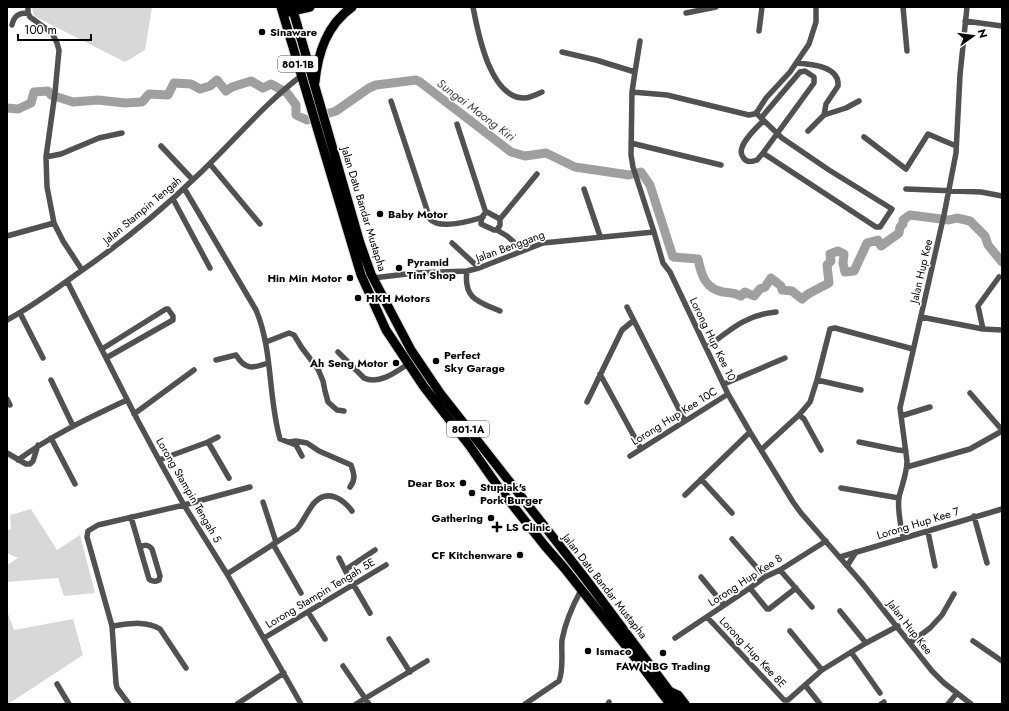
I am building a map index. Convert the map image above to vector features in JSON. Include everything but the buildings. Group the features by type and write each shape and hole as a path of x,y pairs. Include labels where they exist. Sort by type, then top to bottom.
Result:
{"main road":[{"path":"282,10 310,7"},
{"path":"314,86 320,52 327,36 341,17 352,7"},
{"name":"Jalan Datu Bandar Mustapha","path":"292,9 353,220 373,278 411,350 436,387 585,578 670,704"},
{"name":"Jalan Datu Bandar Mustapha","path":"282,10 361,275 386,330 424,387 469,445 499,488 666,697 679,704"},
{"path":"289,36 294,28 297,27"},
{"path":"519,495 514,502 521,515"},
{"path":"666,697 678,695 685,704"}],"street":[{"path":"473,7 480,38 487,59 500,86 515,96 525,98 542,92"},
{"path":"686,13 716,7"},
{"path":"759,31 762,7"},
{"path":"760,117 766,98 790,72 810,44 816,22 816,7"},
{"path":"903,7 906,51"},
{"name":"Jalan Hup Kee","path":"903,538 898,508 907,467 900,408 950,190 956,146 960,75 967,7"},
{"path":"12,25 15,17 28,10 30,17 52,33 57,43 59,57 56,92 46,157 48,187 54,223 63,241 82,270"},
{"path":"965,21 1002,26"},
{"name":"Lorong Hup Kee 10","path":"640,41 632,92 631,143 633,167 663,263 670,272 728,394 750,432 801,513 840,557"},
{"path":"562,52 596,60 635,72"},
{"path":"796,63 810,64 828,69 838,79 838,86 826,104 824,115"},
{"path":"805,71 814,77 814,83 763,154 757,160 749,162 744,160 740,152 760,117 800,72 805,71"},
{"path":"790,72 796,76"},
{"name":"Jalan Stampin Tengah","path":"7,320 20,313 67,281 133,233 173,199 285,88 301,76"},
{"path":"632,92 667,95 760,117 777,134 829,170 892,209 883,225 876,227 763,154"},
{"path":"391,101 430,219 439,225 470,221 490,213 500,219"},
{"path":"808,131 824,115 846,108 859,101"},
{"path":"457,124 484,215 481,221 482,224"},
{"path":"46,157 61,154 99,138 122,133"},
{"path":"864,137 906,170 928,134 956,146"},
{"path":"631,143 721,165"},
{"path":"161,146 193,180"},
{"path":"210,164 260,224"},
{"path":"470,221 482,224 494,230 498,228 501,223 500,219 537,174"},
{"path":"184,188 260,319 266,342 278,432 280,438 296,445 302,456"},
{"path":"906,188 982,192 1002,196"},
{"path":"584,189 600,236"},
{"path":"173,199 210,268"},
{"path":"7,236 54,223"},
{"path":"498,228 523,250"},
{"name":"Jalan Benggang","path":"373,278 415,273 467,271 479,268 523,250 550,242 654,232"},
{"path":"452,243 479,268"},
{"path":"467,271 467,288 476,300 500,311"},
{"path":"983,329 978,306 999,277"},
{"name":"Lorong Stampin Tengah 5","path":"67,281 134,414 159,460 184,505 227,574 301,704"},
{"path":"627,307 684,421"},
{"path":"102,349 166,309 168,309 173,316 172,320 106,358"},
{"path":"706,348 732,328 750,317 776,312"},
{"path":"20,313 43,358"},
{"path":"921,317 983,329 1002,330"},
{"path":"587,402 622,330 633,321"},
{"path":"762,449 799,415 810,402 830,329 832,328 913,349"},
{"path":"266,342 289,333 294,335 318,369 323,381 324,391 328,402 337,410 344,411"},
{"path":"338,352 364,378 368,380 386,378 408,364"},
{"path":"216,360 236,355 239,361 247,367 253,368 268,363"},
{"path":"724,384 785,358"},
{"path":"134,414 194,370"},
{"path":"600,374 641,449"},
{"path":"51,380 73,426"},
{"path":"817,380 861,390"},
{"path":"907,467 970,449 1002,430 970,393"},
{"name":"Lorong Hup Kee 10C","path":"630,456 728,394"},
{"path":"7,399 10,405"},
{"path":"18,460 38,445 127,400"},
{"path":"901,416 930,407"},
{"path":"799,415 804,419 822,450"},
{"path":"685,495 750,432"},
{"path":"159,460 218,437"},
{"path":"51,438 75,484"},
{"path":"287,442 296,441 307,443 351,465 354,474 354,482 350,487"},
{"path":"208,442 229,478"},
{"path":"859,442 906,451"},
{"path":"7,453 26,464 30,464 33,461 38,445"},
{"path":"701,479 732,513"},
{"path":"129,704 117,688 112,626 87,537 88,531 98,525 184,505 250,487"},
{"path":"841,488 899,498"},
{"path":"227,574 296,529 302,523 313,503 320,498 327,496 336,497 343,501 352,511"},
{"path":"263,502 274,543 301,593"},
{"name":"Lorong Hup Kee 7","path":"840,557 928,532 974,516 1002,509"},
{"path":"974,516 987,563"},
{"path":"131,517 149,579 152,582 156,582 159,580 160,576 152,549 150,546 140,546"},
{"path":"928,532 935,566"},
{"path":"732,539 765,577"},
{"name":"Lorong Hup Kee 8","path":"675,638 765,577 780,570 826,541"},
{"path":"345,570 376,550"},
{"path":"847,566 856,552"},
{"name":"Jalan Hup Kee","path":"840,557 898,626 932,671 944,683 971,704"},
{"path":"339,558 370,614"},
{"name":"Lorong Stampin Tengah 5E","path":"264,638 386,565"},
{"path":"780,570 812,607"},
{"path":"701,577 724,605"},
{"path":"750,588 767,609 769,609 796,588"},
{"path":"524,704 559,681 561,675 562,640 574,602 582,590"},
{"path":"910,643 930,628 942,615 954,594"},
{"path":"840,611 866,643"},
{"path":"308,612 325,639"},
{"name":"Lorong Hup Kee 8E","path":"707,617 784,700 788,700 805,685"},
{"path":"112,626 144,623 154,625 160,629 186,668"},
{"path":"820,704 805,685 822,670 866,643 898,626"},
{"path":"790,630 822,670"},
{"path":"389,639 410,672"},
{"path":"973,641 1002,661"},
{"path":"851,652 880,693"},
{"path":"356,704 427,661"},
{"path":"343,666 370,704"},
{"path":"237,704 284,673"},
{"path":"57,684 70,704"},
{"path":"948,704 957,693"}],"shaded area":[{"path":"32,7 152,7 145,50 125,62 34,16"},
{"path":"31,509 57,550 80,535 95,593 64,596 58,578 7,582 7,565 18,558 7,553 7,530 11,529 10,515"},
{"path":"7,611 14,630 73,619 83,655 8,704"}],"waterway":[{"name":"Sungai Maong Kiri","path":"7,108 18,109 31,103 34,92 48,91 51,95 73,102 98,100 125,103 142,102 149,94 168,95 174,83 191,84 200,89 210,86 217,80 226,91 232,87 251,81 263,88 271,84 287,93 296,105 296,115 307,120 336,111 369,88 376,85 416,80 511,152 525,156 546,153 575,167 629,175 641,172 650,185 673,257 698,259 702,275 708,284 712,288 723,292 734,293 741,296 745,292 754,296 760,289 765,287 771,278 781,286 782,290 792,291 802,299 808,294 829,283 827,265 831,261 830,254 838,251 844,254 843,263 845,272 854,271 867,243 878,240 881,246 899,233 903,220 910,215 949,220 957,218 970,221 985,236 988,245 1002,262"}],"place":[{"name":"Sinaware","path":"262,32"},
{"name":"Baby Motor","path":"380,214"},
{"name":"Pyramid Tint Shop","path":"399,268"},
{"name":"Hin Min Motor","path":"350,278"},
{"name":"HKH Motors","path":"358,298"},
{"name":"Perfect Sky Garage","path":"436,361"},
{"name":"Ah Seng Motor","path":"396,363"},
{"name":"Dear Box","path":"463,483"},
{"name":"Stupiak's Pork Burger","path":"472,493"},
{"name":"Gathering","path":"491,518"},
{"name":"LS Clinic","path":"497,527"},
{"name":"CF Kitchenware","path":"520,555"},
{"name":"Ismaco","path":"588,651"},
{"name":"FAW NBG Trading","path":"663,653"}]}
